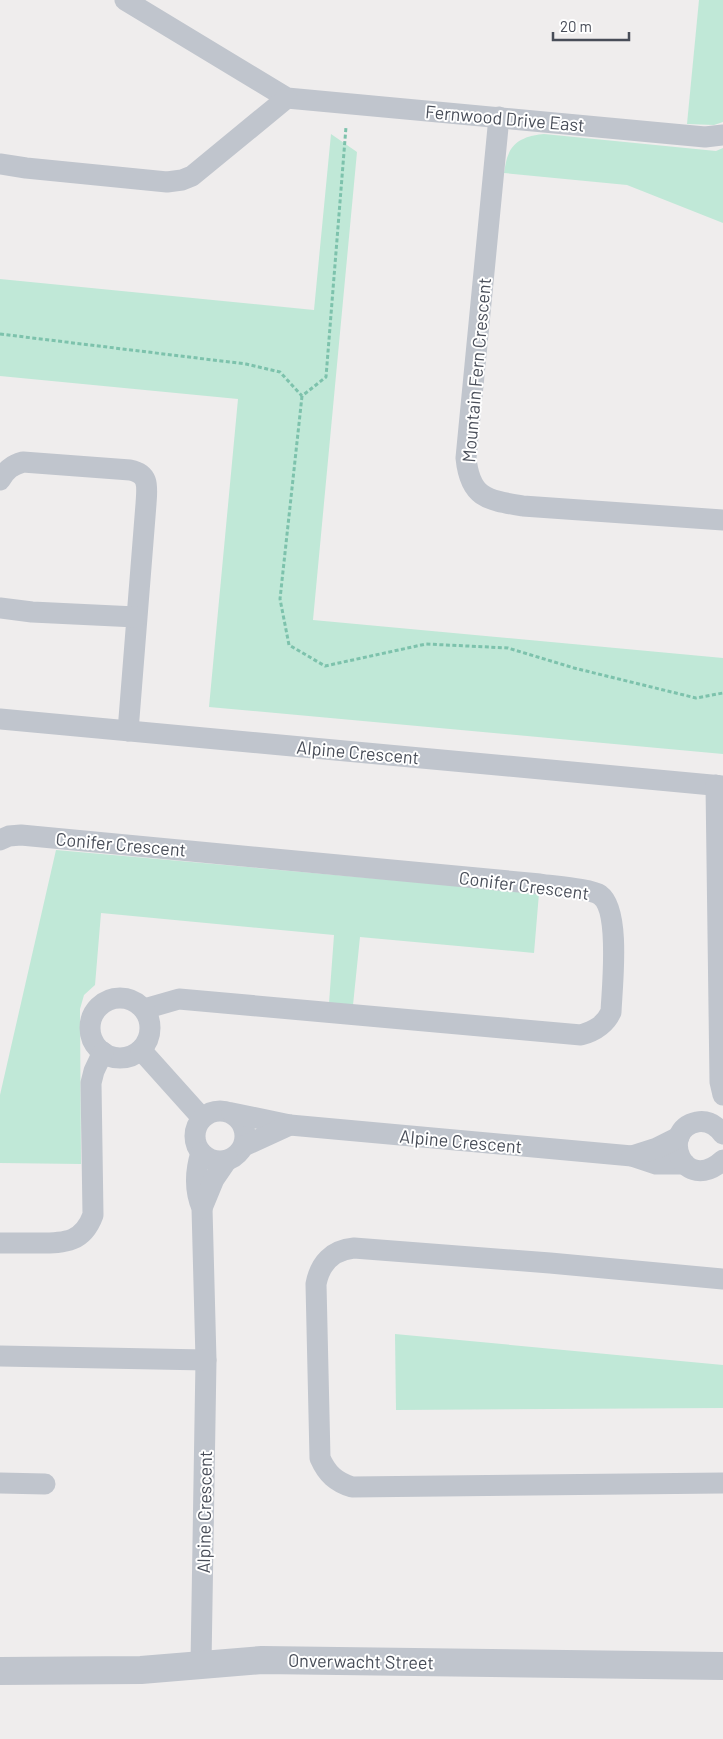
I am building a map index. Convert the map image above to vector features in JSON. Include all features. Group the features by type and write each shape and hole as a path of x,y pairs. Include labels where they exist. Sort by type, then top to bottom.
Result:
{"street":[{"path":"0,164 167,182 182,180 192,176 287,98 125,0"},
{"name":"Fernwood Drive East","path":"287,98 705,137 723,135"},
{"name":"Mountain Fern Crescent","path":"499,117 466,458 468,476 475,489 486,497 523,506 723,520"},
{"path":"0,480 6,470 15,464 24,462 130,470 142,474 147,484 147,495 128,731"},
{"path":"0,608 32,612 136,617"},
{"name":"Alpine Crescent","path":"0,719 720,786 721,1089 701,1121 686,1127 679,1137 657,1148 632,1156"},
{"name":"Conifer Crescent","path":"0,840 9,836 21,835 540,884 600,894 607,903 613,925 611,1012 602,1025 594,1031 581,1035 179,999 144,1009"},
{"path":"112,998 127,998 137,1002 144,1009 149,1017 150,1034 141,1050 134,1055 116,1058 103,1052 94,1044 89,1024 92,1014 98,1006 112,998"},
{"path":"141,1050 202,1118"},
{"path":"0,1243 62,1243 72,1240 89,1226 93,1214 91,1083 94,1071 103,1052"},
{"path":"216,1111 232,1113 239,1118 246,1133 244,1146 238,1155 227,1160 214,1161 201,1153 195,1139 195,1131 202,1118 216,1111"},
{"name":"Alpine Crescent","path":"232,1113 290,1125 632,1156 656,1164 685,1164 689,1168 702,1172 714,1169 723,1160"},
{"path":"701,1121 718,1127 723,1134"},
{"name":"Alpine Crescent","path":"244,1146 290,1125"},
{"path":"679,1137 677,1151 680,1159 685,1164"},
{"name":"Alpine Crescent","path":"201,1153 196,1170 196,1192 202,1208 206,1360 201,1664"},
{"name":"Alpine Crescent","path":"202,1208 214,1179 227,1160"},
{"path":"723,1279 354,1248 346,1249 331,1256 318,1273 316,1284 320,1458 324,1468 342,1484 352,1487 723,1483"},
{"path":"0,1356 206,1360"},
{"path":"0,1483 45,1484"},
{"name":"Onverwacht Street","path":"0,1671 141,1670 262,1660 723,1666"}],"path":[{"path":"346,103 346,137 326,377 302,396 280,599 289,645 325,666 426,644 508,648 574,668 696,698 723,693"},
{"path":"0,334 246,364 280,372 302,396"}],"green space":[{"path":"699,0 723,0 723,122 714,125 687,124"},
{"path":"331,134 357,152 313,620 723,658 723,754 209,707 238,399 0,376 0,279 314,310"},
{"path":"544,134 716,151 723,148 723,223 627,185 504,173 508,155 515,144 534,135"},
{"path":"56,850 539,893 534,953 360,937 353,1005 329,1003 334,935 101,913 95,985 84,995 80,1009 81,1164 0,1163 0,1095"},
{"path":"395,1334 723,1365 723,1408 396,1410"}]}
